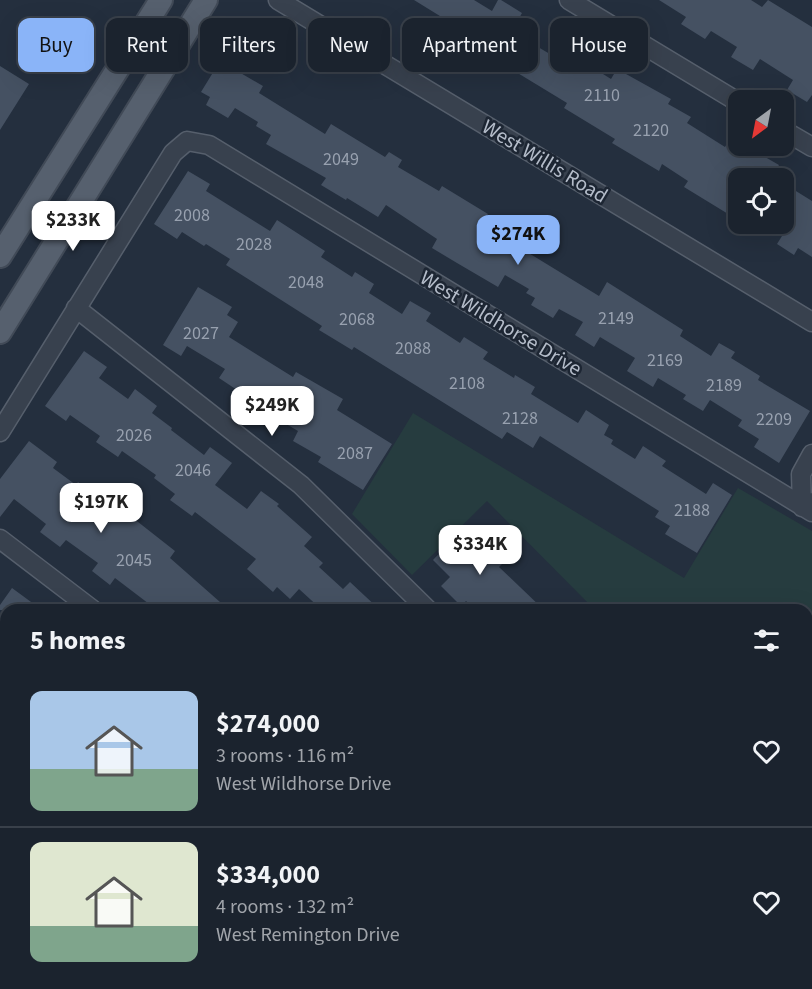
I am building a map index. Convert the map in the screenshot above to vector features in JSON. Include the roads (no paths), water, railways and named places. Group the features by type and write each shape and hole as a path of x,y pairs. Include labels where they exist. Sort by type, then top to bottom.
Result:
{"main road":[{"path":"0,256 161,0"},
{"path":"0,332 206,0"}],"street":[{"name":"West Willis Road","path":"278,0 812,322"},
{"path":"569,0 728,96"},
{"path":"794,136 812,147"},
{"name":"West Wildhorse Drive","path":"76,308 173,153 187,141 209,145 809,507"},
{"path":"0,432 76,308 301,485 422,604"},
{"path":"809,507 801,474 812,454"},
{"path":"0,539 85,604"}]}
